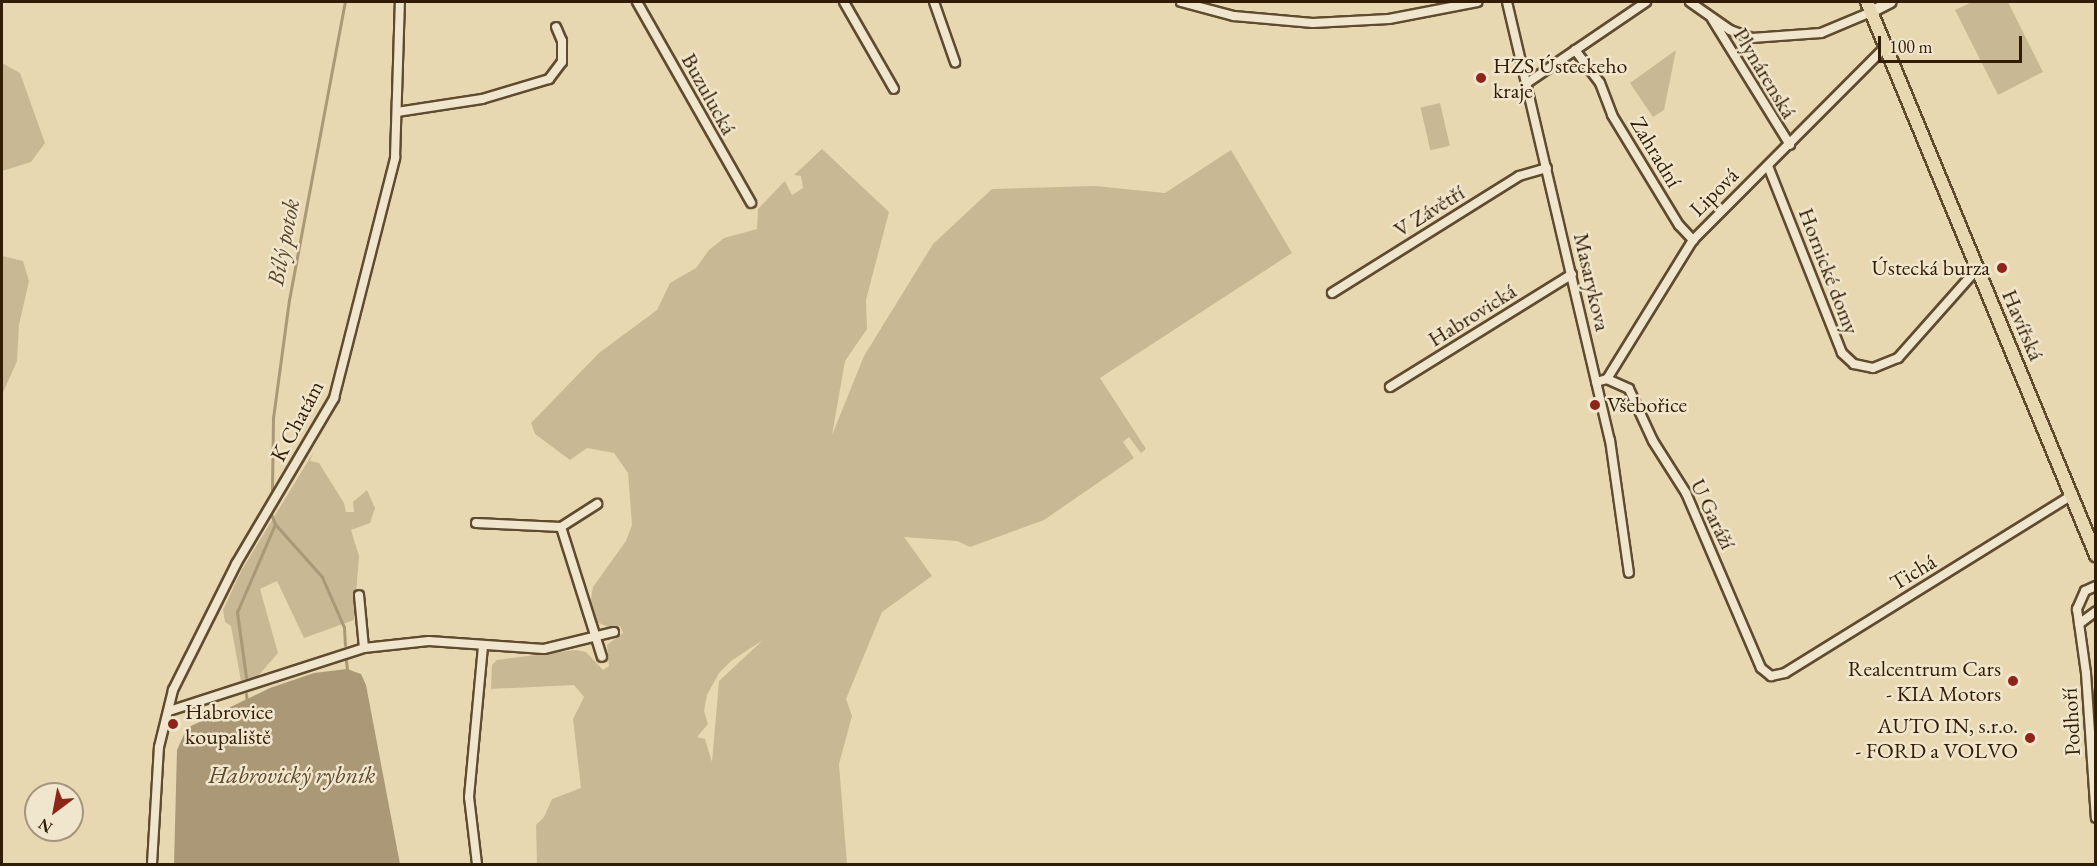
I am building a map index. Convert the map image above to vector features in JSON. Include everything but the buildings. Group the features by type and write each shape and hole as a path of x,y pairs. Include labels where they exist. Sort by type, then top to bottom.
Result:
{"main road":[{"name":"Havířská","path":"1869,7 2096,555"}],"street":[{"name":"K Chatám","path":"152,864 159,747 173,690 236,564 334,399 395,158 400,2"},
{"name":"Buzulucká","path":"637,2 751,203"},
{"path":"844,2 894,89"},
{"path":"934,2 955,62"},
{"path":"1181,2 1234,16 1313,23 1389,19 1477,2"},
{"name":"Masarykova","path":"1507,2 1596,382 1619,490 1629,573"},
{"path":"1527,83 1646,2"},
{"name":"Plynárenská","path":"1690,2 1712,18 1752,38 1776,39 1821,33 1869,7"},
{"path":"1869,7 1891,2"},
{"name":"Plynárenská","path":"1712,18 1790,145"},
{"path":"397,112 482,99 549,79 562,62 562,41 556,27"},
{"name":"Lipová","path":"1607,379 1693,240 1885,47"},
{"name":"Zahradní","path":"1575,50 1600,82 1612,115 1679,225 1693,240"},
{"name":"Hornické domy","path":"1768,166 1842,353 1854,364 1873,368 1898,358 1977,269"},
{"name":"V Závětří","path":"1332,292 1520,176 1547,168"},
{"name":"Habrovická","path":"1390,387 1572,274"},
{"path":"1596,382 1607,379"},
{"name":"U Garáží","path":"1607,379 1629,389 1653,441 1686,494 1761,668 1771,676"},
{"name":"Tichá","path":"1771,676 1785,673 2072,495"},
{"path":"476,523 561,527 597,504"},
{"path":"561,527 602,657"},
{"name":"Podhoří","path":"2096,586 2085,591 2080,599 2079,624 2096,818"},
{"path":"359,595 364,648"},
{"path":"2079,624 2096,611"},
{"path":"169,711 364,648 429,641 483,647 544,649 597,639 614,632"},
{"path":"477,864 469,797 483,647"}],"shaded area":[{"path":"1972,2 2008,2 2043,72 1998,95 1955,10"},
{"path":"1676,50 1664,110 1653,117 1630,83"},
{"path":"2,63 20,73 45,143 31,162 2,171"},
{"path":"1440,103 1450,146 1430,150 1421,107"},
{"path":"822,149 889,212 866,300 867,329 845,361 832,435 864,356 933,244 992,189 1095,186 1165,193 1231,150 1292,253 1100,378 1146,449 1141,453 1129,437 1123,442 1134,458 1044,520 970,547 957,541 904,537 932,576 882,612 846,699 852,716 839,764 847,864 537,864 536,825 544,817 552,799 581,788 573,719 584,697 574,685 491,689 492,665 497,660 576,650 586,652 603,670 609,666 607,645 623,633 620,626 608,627 597,622 591,599 593,587 626,541 632,525 628,473 614,453 587,448 570,460 535,434 531,423 599,353 657,310 670,283 696,268 709,250 724,238 757,229 758,209 785,181 792,195 803,188 801,176 794,175","holes":["763,640 719,681 712,762 705,739 697,737 708,724 704,711 707,695 719,673 731,661"]},
{"path":"2,256 23,261 29,281 19,325 17,361 2,395"},
{"path":"313,453 310,461 319,463 344,503 346,512 354,512 353,502 367,490 375,508 370,523 351,530 359,556 354,620 304,638 277,581 260,589 278,653 258,676 241,681 231,626 225,622 223,610 241,571"}],"water":[{"name":"Habrovický rybník","path":"347,669 361,674 366,685 400,864 174,864 177,750 187,728 270,688 314,673"}],"waterway":[{"name":"Bílý potok","path":"272,490 273,418 289,300 345,2"},
{"name":"Bílý potok","path":"246,677 237,612 275,524 272,516"},
{"path":"275,524 322,577 344,627 345,645"},
{"path":"346,661 347,669"},
{"name":"Bílý potok","path":"246,694 247,703"}],"place":[{"name":"HZS Ústeckeho kraje","path":"1481,78"},
{"name":"Ústecká burza","path":"2002,268"},
{"name":"Všebořice","path":"1595,405"},
{"name":"Realcentrum Cars - KIA Motors","path":"2013,681"},
{"name":"Habrovice koupaliště","path":"173,724"},
{"name":"AUTO IN, s.r.o. - FORD a VOLVO","path":"2030,738"}]}
